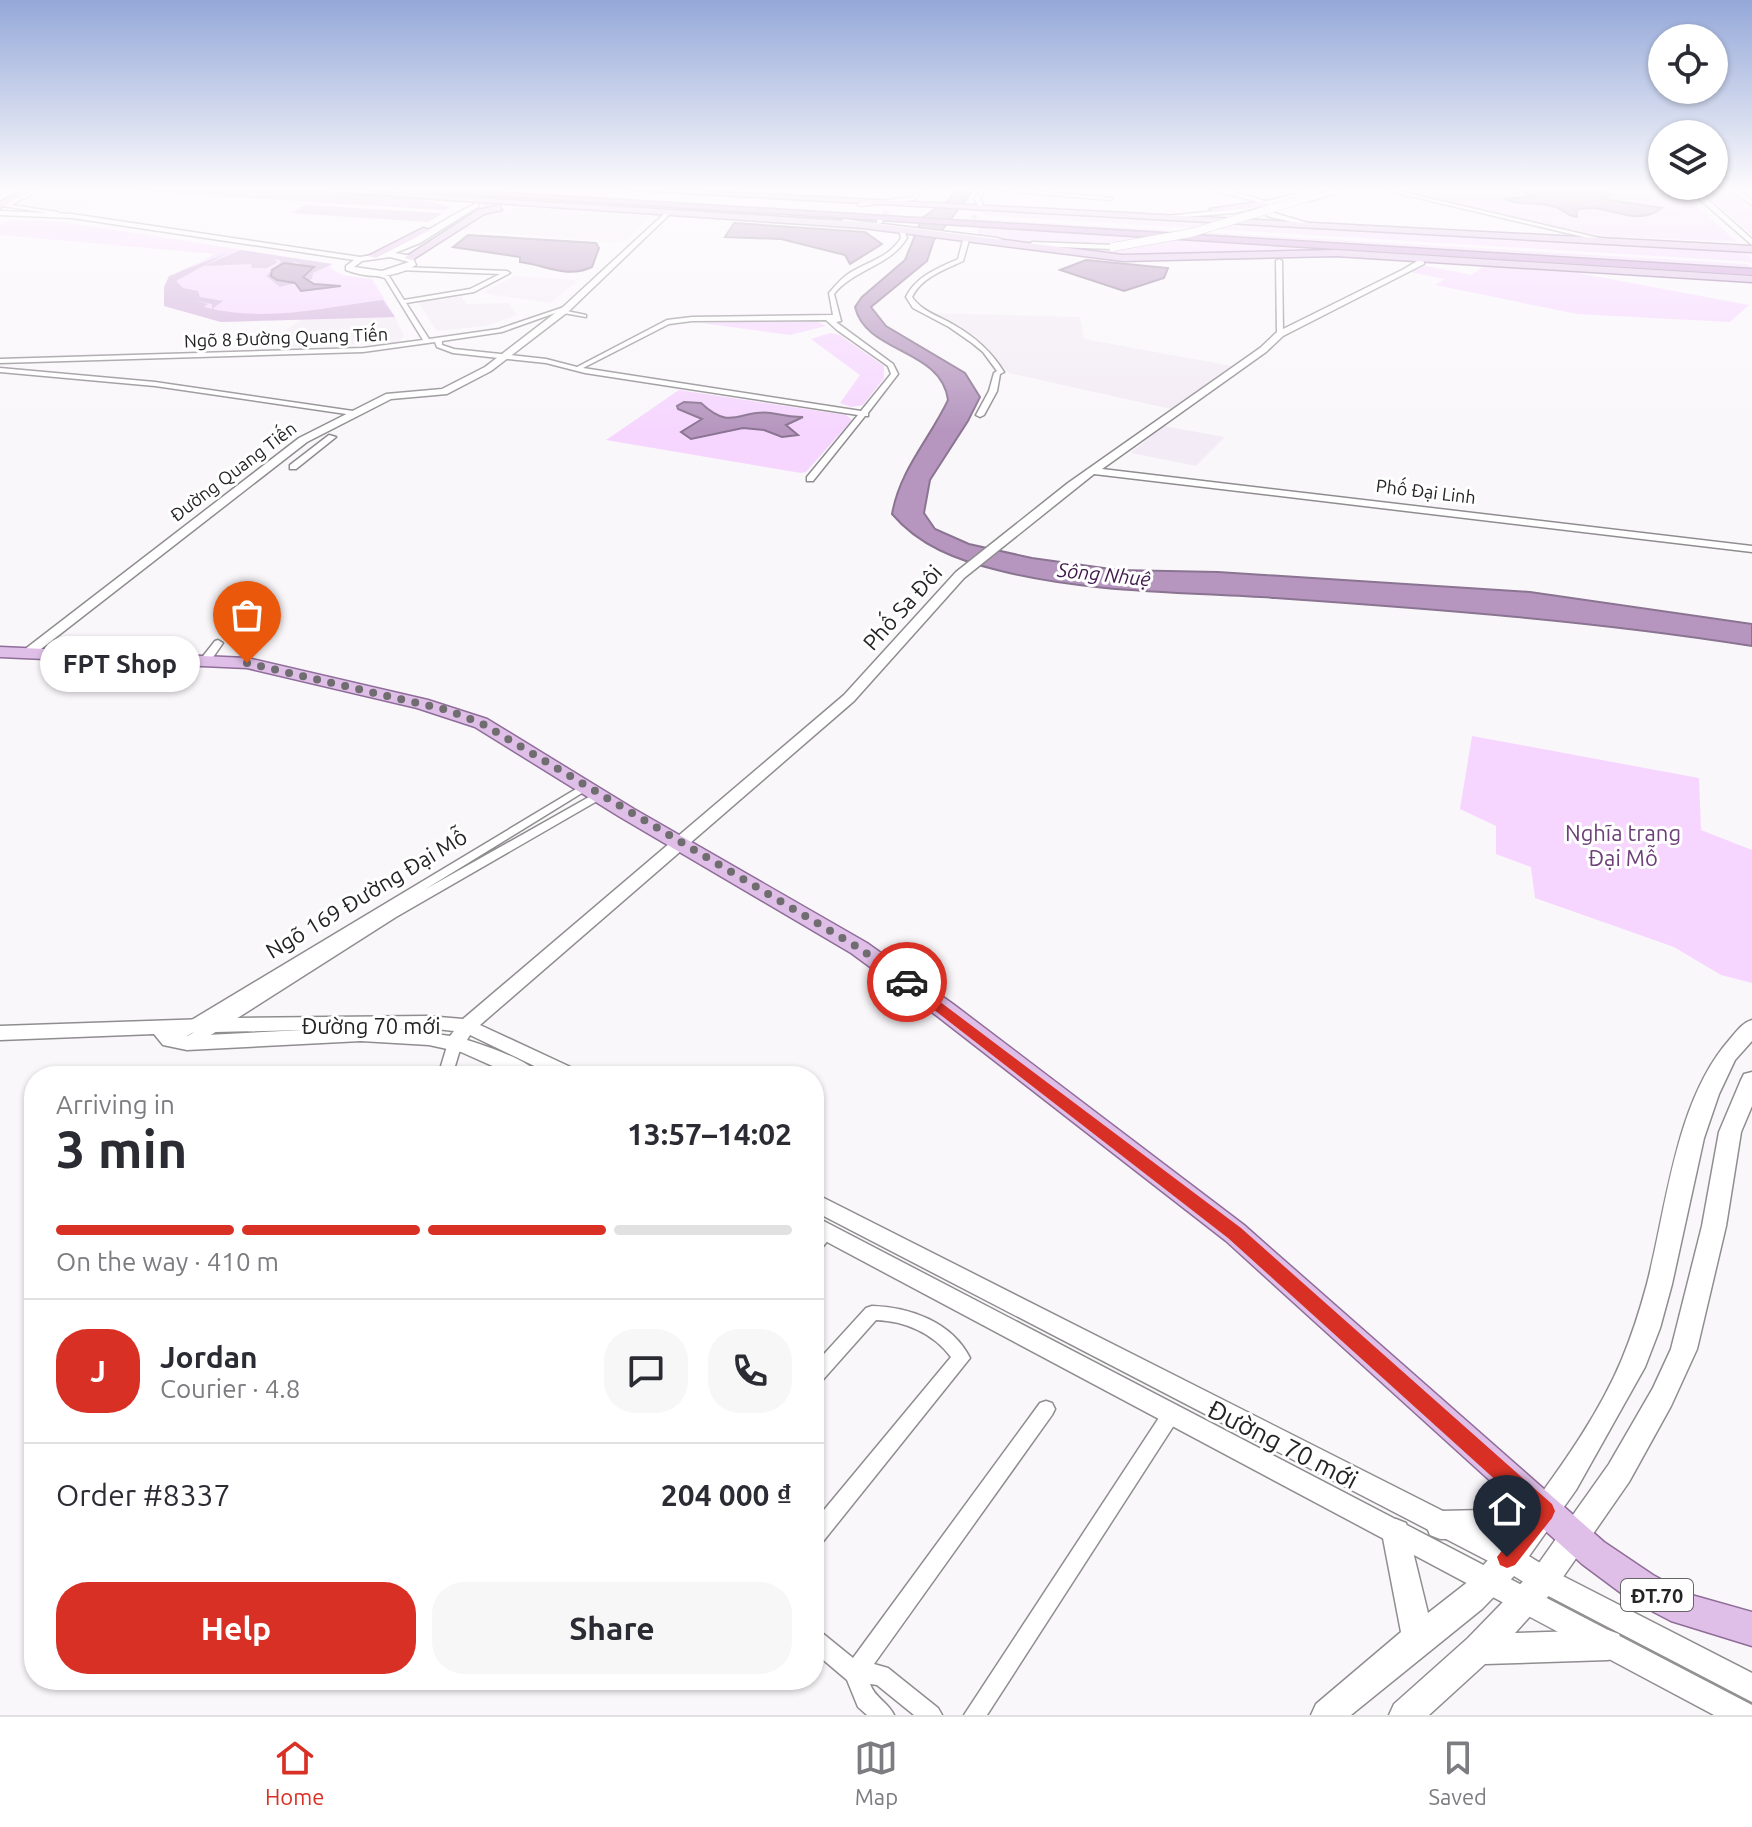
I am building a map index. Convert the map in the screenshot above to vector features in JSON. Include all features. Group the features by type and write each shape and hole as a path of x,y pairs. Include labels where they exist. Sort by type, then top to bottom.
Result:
{"highway":[{"path":"1668,270 1749,274"}],"main road":[{"path":"1667,270 1749,274"},
{"name":"ĐT.70","path":"0,652 247,663 447,710 481,723 859,948 1235,1233 1540,1517 1574,1537 1641,1587 1683,1609 1752,1629"},
{"path":"1327,1715 1488,1583 1540,1517 1593,1436 1632,1367 1649,1327 1697,1122 1711,1083 1748,1037"},
{"path":"1405,1715 1479,1649 1534,1591 1619,1473 1662,1397 1684,1349 1714,1226 1730,1132 1752,1080"},
{"path":"1440,1525 1540,1517"},
{"path":"1396,1533 1418,1639"},
{"path":"1479,1649 1608,1645"}],"street":[{"path":"352,270 372,273 412,270"},
{"path":"394,273 397,270"},
{"path":"402,302 467,293 507,273 458,270"},
{"name":"Đường Quang Tiến","path":"27,653 303,440 394,394 444,392 503,358 606,270"},
{"path":"810,479 894,378 894,370 839,329 832,317 831,294 847,274 855,270"},
{"path":"939,270 910,291 909,297 915,307 976,341 998,365 1001,372 997,373 993,391 980,415"},
{"path":"1279,270 1280,334"},
{"name":"Phố Sa Đôi","path":"455,1043 467,1026 849,698 960,575 1095,471 1263,350 1280,334 1409,270"},
{"path":"394,273 402,302 427,341"},
{"path":"564,309 584,316"},
{"name":"Ngõ 8 Đường Quang Tiến","path":"0,361 363,350 500,331 564,309"},
{"path":"583,369 667,322 832,317"},
{"path":"1280,322 1298,326"},
{"path":"438,339 439,346 453,351 865,414"},
{"path":"0,370 192,389 353,413"},
{"path":"293,467 332,437"},
{"name":"Phố Đại Linh","path":"1095,471 1752,549"},
{"path":"169,686 218,643"},
{"path":"102,680 133,658"},
{"path":"127,683 158,659"},
{"name":"Ngõ 169 Đường Đại Mỗ","path":"213,1025 593,790"},
{"name":"Ngõ 169 Đường Đại Mỗ","path":"177,1034 593,790"},
{"name":"Đường 70 mới","path":"177,1034 213,1025 387,1022 467,1026 551,1066"},
{"name":"Đường 70 mới","path":"0,1033 403,1037 455,1043 512,1066"},
{"path":"448,1066 455,1043"},
{"name":"Đường 70 mới","path":"824,1206 1507,1557 1534,1591 1608,1645 1743,1715"},
{"name":"Đường 70 mới","path":"824,1237 1172,1413 1488,1583 1534,1591 1752,1688"},
{"path":"824,1366 872,1313 895,1312 921,1323 954,1345 961,1358 824,1525"},
{"path":"855,1673 1046,1409"},
{"path":"975,1715 1172,1413"},
{"path":"824,1647 855,1673 865,1700 883,1715"},
{"path":"855,1673 881,1675 931,1715"}],"shaded area":[{"path":"184,270 196,270 176,281 183,288 198,291 200,297 223,301 212,309 273,314 383,300 395,317 221,322 164,306 164,287 169,276"},
{"path":"275,270 271,276 296,283 280,287 266,276"},
{"path":"312,270 319,270 313,273 312,279 306,281 303,277"},
{"path":"515,276 576,282 550,303 483,293"},
{"path":"461,296 466,304 508,303 517,315 485,326 437,331 418,302"},
{"path":"930,313 1080,317 1084,339 1232,366 1171,409 1009,373 972,334"},
{"path":"395,317 404,336 397,343 259,348 302,319"},
{"path":"1163,426 1225,437 1196,466 1131,453"}],"green space":[{"path":"333,270 342,275 372,279 395,317 221,322 164,306 168,283 179,271"},
{"path":"1447,270 1471,275 1479,270 1563,270 1749,305 1730,322 1577,314 1435,285 1445,279 1409,272"},
{"path":"1665,270 1704,270 1752,275"},
{"path":"814,320 826,326 790,335 701,323"},
{"path":"830,333 838,334 884,366 884,378 863,405 851,407 840,403 860,375 811,339"},
{"path":"679,390 846,415 852,420 806,472 801,473 606,440"},
{"name":"Nghĩa trang Đại Mỗ","path":"1472,736 1699,778 1701,830 1752,850 1752,983 1721,975 1674,947 1535,898 1531,867 1496,854 1496,826 1460,809"}],"water":[{"path":"272,270 311,270 303,277 314,284 341,286 301,291 295,283 271,276"},
{"name":"Sông Nhuệ","path":"893,270 916,270 871,307 886,326 965,373 980,397 930,480 924,513 935,529 969,544 1032,558 1118,570 1218,572 1530,592 1752,624 1752,646 1514,617 1065,583 1031,578 953,556 914,535 892,514 901,483 948,400 942,383 932,370 873,334 862,322 855,307"},
{"path":"1060,270 1167,270 1164,278 1124,291"},
{"path":"684,402 701,403 712,412 728,418 760,413 803,417 786,425 798,435 782,437 764,430 743,428 691,439 681,432 702,419 678,409 677,406"}],"way so far":[{"path":"247,663 447,710 481,723 627,813 859,948 907,982"}],"place":[{"name":"FPT Shop","path":"247,663"}],"route":[{"path":"907,982 1235,1233 1513,1481 1544,1511 1507,1557"}]}
